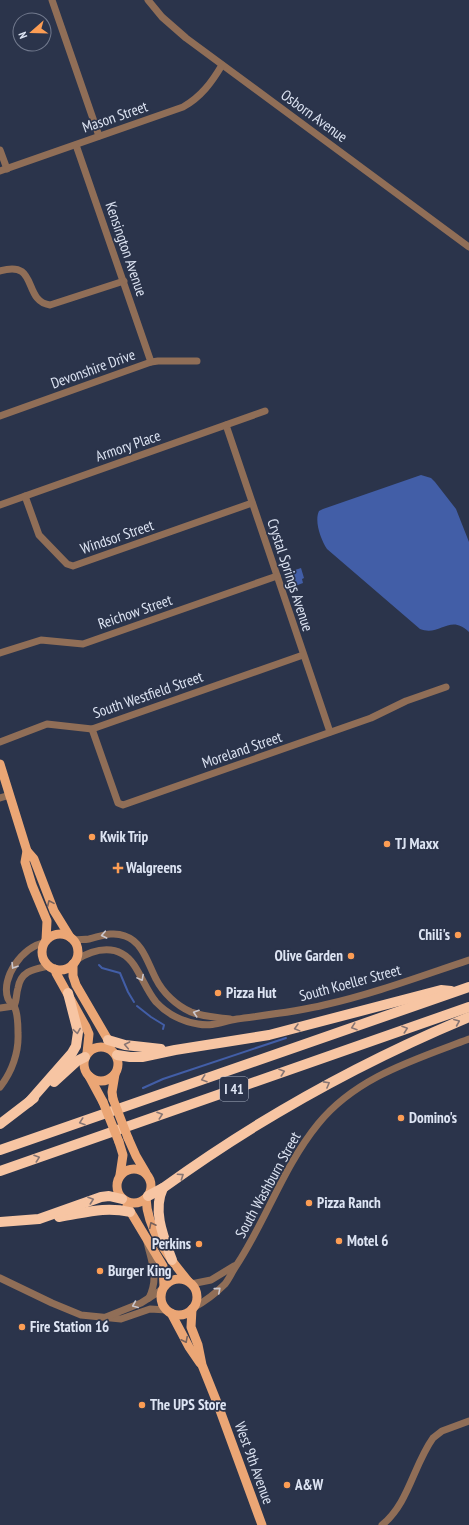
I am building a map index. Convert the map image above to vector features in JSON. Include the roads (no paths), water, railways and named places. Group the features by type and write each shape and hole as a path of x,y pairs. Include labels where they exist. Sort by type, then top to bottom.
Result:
{"highway":[{"name":"I 41","path":"0,1150 469,987"},
{"path":"115,1052 130,1057 142,1057 175,1050 269,1035 441,990 457,992"},
{"path":"29,1102 72,1053 76,1046 78,1032 68,994"},
{"name":"I 41","path":"0,1171 469,1007"},
{"path":"147,1197 253,1128 323,1086 373,1059 469,1016"},
{"path":"108,1040 125,1046 175,1050"},
{"path":"0,1124 40,1094 86,1055"},
{"path":"163,1188 158,1200 160,1223 172,1260"},
{"path":"39,1220 101,1197 108,1196 123,1200"},
{"path":"0,1222 39,1220 108,1209 130,1212"}],"main road":[{"path":"0,764 27,851 34,859 54,910 78,950 74,962 73,976 76,985 115,1052 119,1065 115,1074 112,1092 113,1099 136,1156 150,1178 151,1190 147,1197 146,1211 149,1222 172,1260 190,1283 197,1295 193,1308 182,1315 169,1311 161,1300 163,1288 163,1266 118,1193 116,1185 120,1175 123,1155 103,1102 84,1067 89,1034 56,973 52,967 45,962 42,956 47,921 32,885 25,862 27,851"},
{"path":"45,942 51,936 57,934 64,934 72,938"},
{"path":"52,967 65,969 74,962"},
{"path":"86,1055 97,1046 108,1047 115,1052"},
{"path":"89,1076 98,1081 103,1081 112,1078 115,1074"},
{"path":"120,1175 128,1169 133,1168 142,1170 146,1173"},
{"path":"123,1200 136,1203 147,1197"},
{"path":"163,1288 176,1279 182,1279 190,1283"},
{"name":"West 9th Avenue","path":"193,1308 191,1327 198,1345 202,1365 262,1525"},
{"name":"West 9th Avenue","path":"169,1311 189,1347 202,1365"}],"street":[{"path":"52,0 100,136"},
{"name":"Osborn Avenue","path":"148,0 162,17 222,65 469,247"},
{"name":"Mason Street","path":"3,170 183,107 192,102 205,89 222,65"},
{"name":"Kensington Avenue","path":"76,145 152,362"},
{"path":"0,150 3,170"},
{"path":"0,272 13,268 22,271 28,278 38,300 50,305 124,281"},
{"name":"Devonshire Drive","path":"0,416 152,362 197,361"},
{"name":"Armory Place","path":"0,505 265,411"},
{"name":"Crystal Springs Avenue","path":"226,425 330,732"},
{"name":"Windsor Street","path":"25,496 39,535 67,564 73,566 252,503"},
{"name":"Reichow Street","path":"0,654 41,640 83,644 277,576"},
{"name":"South Westfield Street","path":"0,742 47,724 92,729 303,654"},
{"name":"Moreland Street","path":"92,729 118,802 123,805 378,715 406,701 446,687"},
{"path":"0,798 10,795"},
{"name":"South Koeller Street","path":"72,938 87,939 110,934 125,936 135,942 140,948 156,980 162,989 174,1001 191,1012 234,1019"},
{"path":"14,1006 8,1000 7,991 10,973 14,964 24,954 39,944 45,942"},
{"name":"South Koeller Street","path":"74,962 85,954 99,949 117,952 131,961 156,1002 167,1011 181,1020 206,1025 216,1025 234,1019 266,1016 325,1005 382,989 469,960"},
{"path":"0,1087 16,1057 18,1032 14,1006 17,999 18,986 24,974 36,968 52,967"},
{"path":"0,1008 14,1006"},
{"name":"South Washburn Street","path":"193,1308 225,1284 236,1265 244,1255 297,1152 318,1124 331,1110 362,1085 379,1075 469,1039"},
{"path":"145,1236 154,1273 154,1288 149,1298"},
{"name":"South Washburn Street","path":"190,1283 211,1280 236,1265"},
{"path":"0,1278 70,1311 89,1316 122,1319 150,1309 169,1311"},
{"path":"106,1317 141,1303 163,1288"},
{"path":"382,1525 393,1515 400,1504 433,1438 442,1431 469,1421"}],"water":[{"path":"421,475 431,478 456,509 469,542 469,632 456,625 450,625 427,631 420,629 327,549 319,530 317,520 319,511"},
{"path":"301,568 304,578 302,579 303,583 295,586 291,576 293,575 292,571"}],"waterway":[{"path":"99,965 102,968 120,973 134,1002"},
{"path":"137,1006 164,1025 163,1029"},
{"path":"143,1088 163,1079 286,1038"}],"place":[{"name":"Kwik Trip","path":"92,837"},
{"name":"TJ Maxx","path":"387,844"},
{"name":"Walgreens","path":"118,868"},
{"name":"Chili's","path":"458,935"},
{"name":"Olive Garden","path":"351,956"},
{"name":"Pizza Hut","path":"218,993"},
{"name":"Domino's","path":"401,1118"},
{"name":"Pizza Ranch","path":"309,1203"},
{"name":"Motel 6","path":"339,1241"},
{"name":"Perkins","path":"199,1244"},
{"name":"Burger King","path":"100,1271"},
{"name":"Fire Station 16","path":"22,1327"},
{"name":"The UPS Store","path":"142,1405"},
{"name":"A&W","path":"287,1485"}]}
